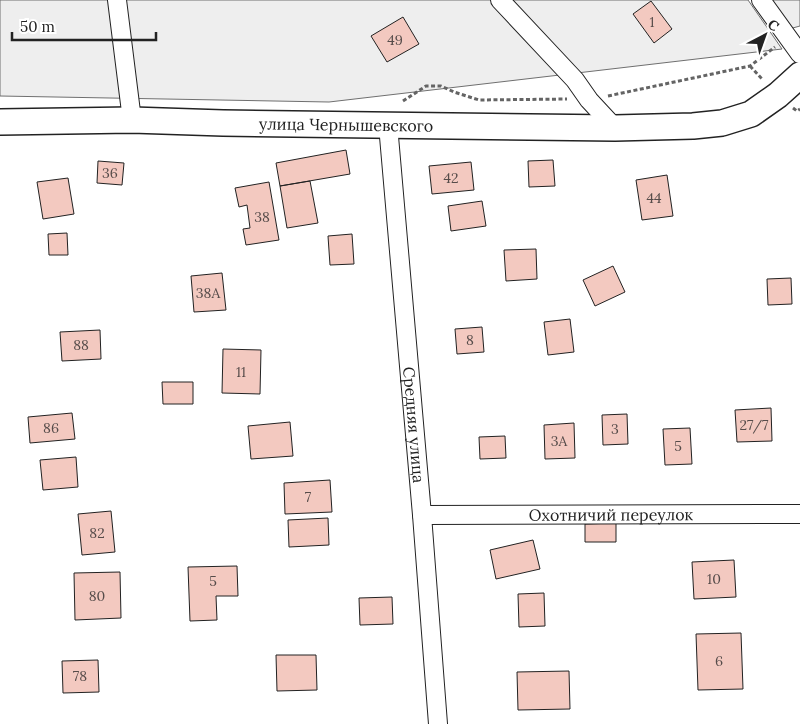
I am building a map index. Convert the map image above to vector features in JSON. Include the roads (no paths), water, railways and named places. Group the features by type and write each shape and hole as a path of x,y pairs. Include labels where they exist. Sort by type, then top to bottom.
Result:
{"street":[{"path":"117,0 132,120"},
{"path":"500,0 575,80 589,100 614,128"},
{"path":"761,0 800,54"},
{"name":"улица Чернышевского","path":"0,122 132,120 223,124 388,126 614,128 693,126 722,123 751,114 778,95 800,75"},
{"name":"Средняя улица","path":"388,126 438,724"},
{"name":"Охотничий переулок","path":"422,515 800,514"}]}
